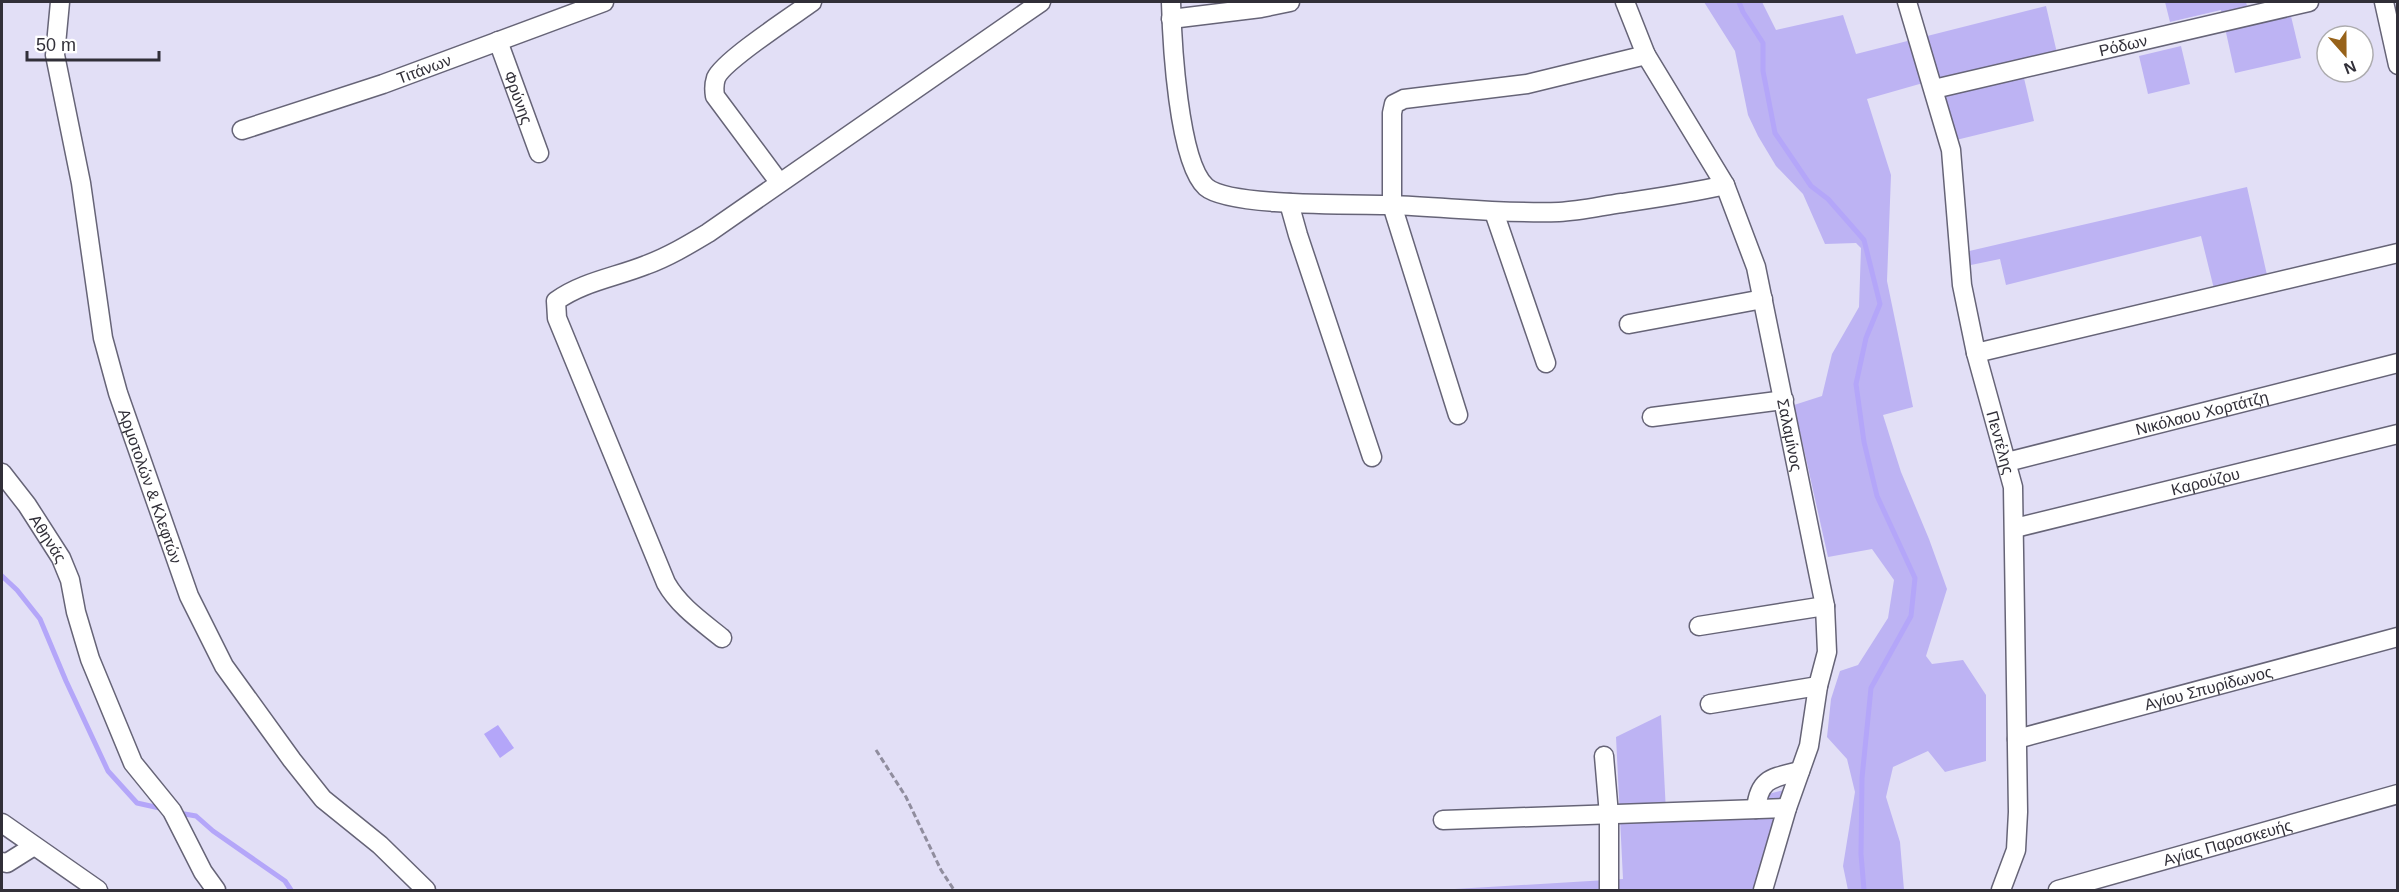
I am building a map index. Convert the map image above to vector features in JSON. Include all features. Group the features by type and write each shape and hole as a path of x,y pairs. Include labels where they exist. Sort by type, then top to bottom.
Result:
{"street":[{"name":"Αρμοτολών & Κλεφτών","path":"60,2 55,55 81,183 103,338 118,393 189,596 224,666 323,799 380,845 426,891"},
{"name":"Τιτάνων","path":"242,130 383,84 603,2"},
{"path":"779,182 715,96 714,85 717,76 736,58 812,2"},
{"path":"722,638 684,607 673,596 666,583 557,318 556,301 567,293 648,265 679,251 1041,2"},
{"path":"1290,2 1261,8 1171,10 1180,113 1196,171 1205,187 1221,195 1289,203 1392,206 1494,213 1561,212 1725,185"},
{"name":"Σαλαμίνος","path":"1625,2 1646,55 1725,185 1753,259 1825,606 1827,652 1818,686 1809,746 1787,808 1763,891"},
{"name":"Πεντέλης","path":"1907,2 1951,150 1962,285 1976,353 2013,487 2018,812 2016,849 2003,890"},
{"name":"Ρόδων","path":"1934,89 2309,2"},
{"path":"2384,2 2397,65"},
{"name":"Φρύνης","path":"498,41 539,153"},
{"path":"1458,415 1392,206 1392,113 1394,104 1404,99 1527,84 1646,55"},
{"path":"1289,203 1372,458"},
{"path":"1494,213 1546,363"},
{"path":"1976,353 2397,254"},
{"path":"1629,324 1763,299"},
{"name":"Νικόλαου Χορτάτζη","path":"2007,462 2397,363"},
{"path":"1652,417 1784,400"},
{"name":"Καρούζου","path":"2015,528 2397,434"},
{"name":"Αθηνάς","path":"2,473 27,505 61,558 70,580 76,612 90,659 133,763 172,811 203,872 216,891"},
{"path":"1699,626 1825,606"},
{"name":"Αγίου Σπυρίδωνος","path":"2018,739 2397,637"},
{"path":"1710,704 1818,686"},
{"path":"1604,756 1609,815 1609,891"},
{"path":"1756,810 1757,794 1763,784 1780,776 1800,771"},
{"name":"Αγίας Παρασκευής","path":"2058,891 2397,794"},
{"path":"1443,820 1787,808"},
{"path":"2,823 98,891"},
{"path":"3,864 34,846"}],"path":[{"path":"876,750 906,797 941,870 954,891"}],"shaded area":[{"path":"1704,2 1762,2 1776,30 1843,15 1856,54 2046,6 2057,53 2020,61 2034,121 1956,140 1937,79 1867,99 1891,175 1887,281 1913,407 1883,415 1901,472 1947,589 1926,656 1932,664 1963,660 1986,695 1986,761 1945,772 1928,751 1893,767 1886,797 1900,842 1904,890 1848,890 1843,866 1855,792 1847,759 1827,737 1831,699 1840,671 1858,665 1888,618 1894,580 1872,549 1828,557 1794,405 1822,396 1832,354 1859,307 1861,248 1856,243 1825,244 1803,194 1776,166 1758,136 1748,115 1735,51"},
{"path":"2165,2 2246,2 2250,19 2290,12 2301,58 2235,73 2221,10 2170,22"},
{"path":"2181,46 2190,84 2148,94 2139,56"},
{"path":"2247,187 2267,275 2214,289 2201,236 2006,285 2000,259 1966,266 1965,252"},
{"path":"1661,715 1666,812 1704,810 1792,788 1764,890 1438,890 1623,879 1616,737"},
{"path":"498,725 514,748 500,758 484,734"}],"waterway":[{"path":"1739,2 1763,43 1763,71 1775,133 1811,186 1828,199 1864,240 1880,304 1866,338 1856,384 1864,442 1877,496 1915,578 1911,616 1871,688 1862,778 1861,854 1864,890"},
{"path":"2,576 17,590 40,619 108,771 137,803 164,809"},
{"path":"179,813 196,816 213,831 285,881 291,890"}]}
